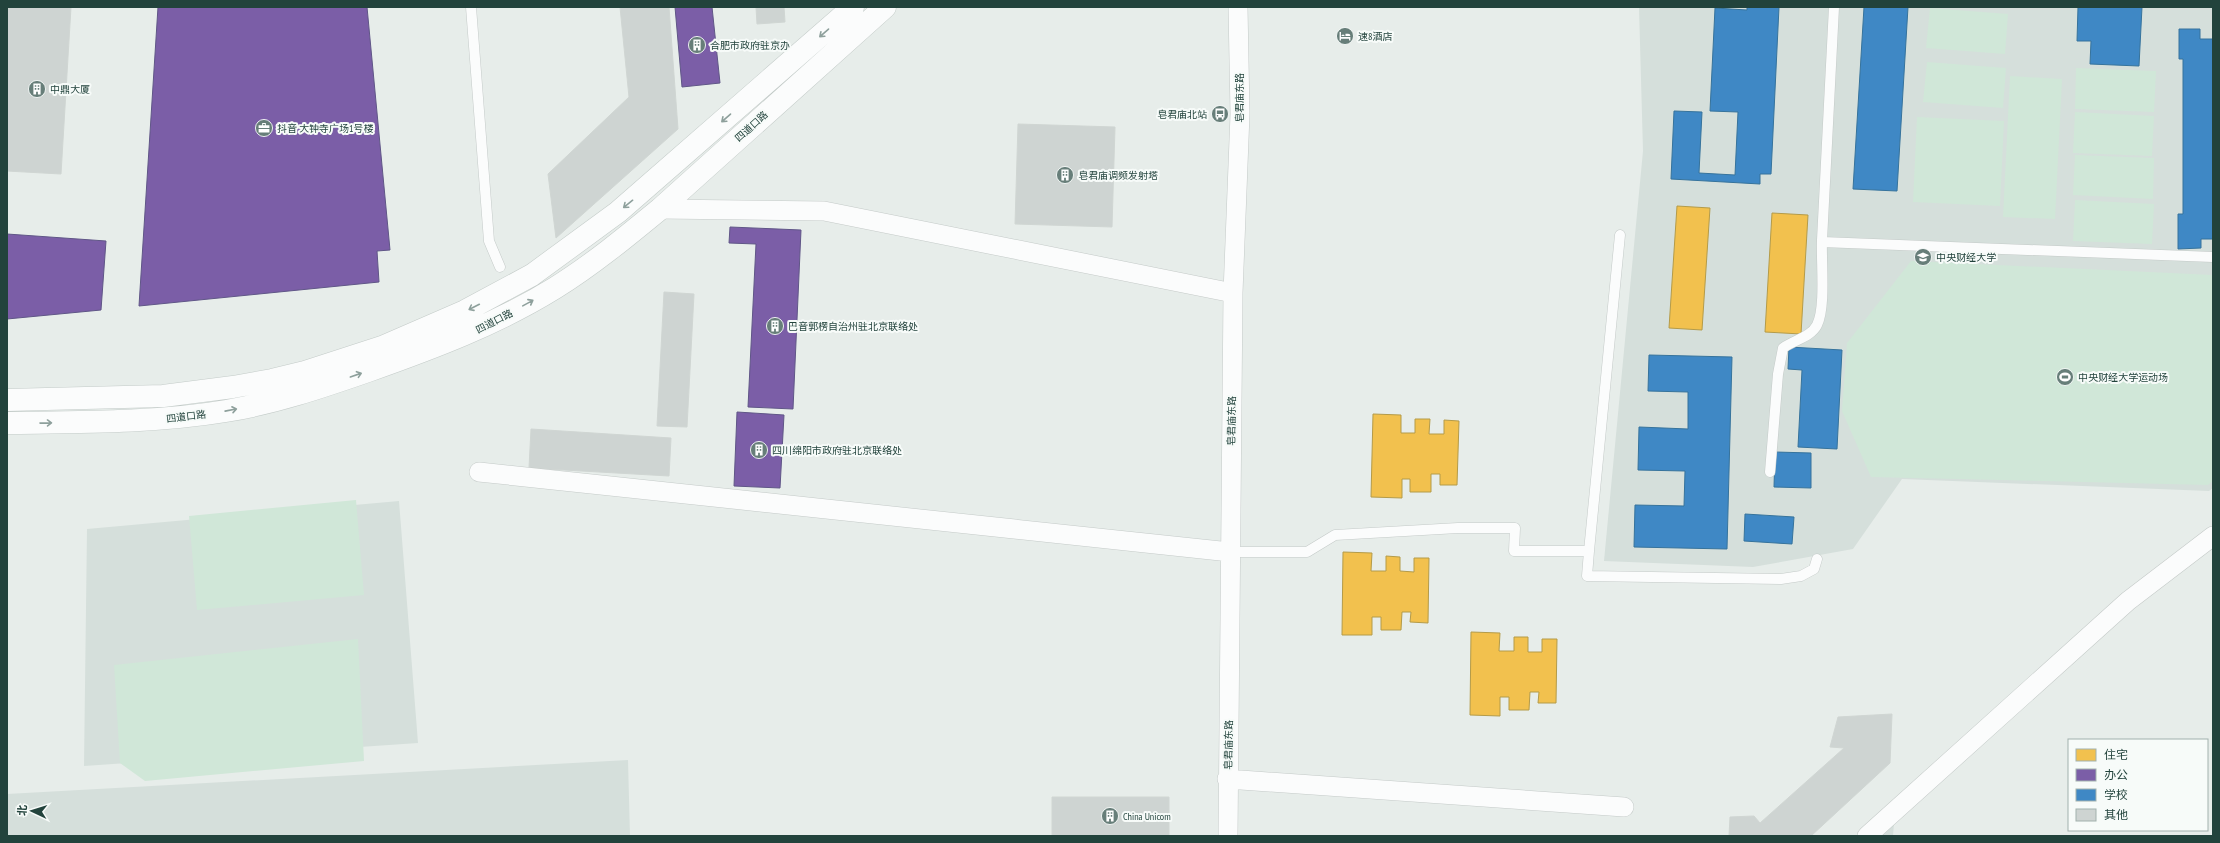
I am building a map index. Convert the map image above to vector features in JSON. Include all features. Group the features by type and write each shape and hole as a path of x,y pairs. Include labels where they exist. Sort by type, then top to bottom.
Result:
{"street":[{"path":"7,400 163,396 233,388 305,372 382,347 465,311 532,275 623,208 853,7"},
{"name":"四道口路","path":"7,424 162,419 226,411 303,393 409,357 494,322 554,289 583,270 660,209 885,7"},
{"name":"皂君庙东路","path":"1228,836 1227,779 1233,293 1240,114 1238,7"},
{"path":"660,209 824,211 1233,293"},
{"path":"480,472 1230,552"},
{"path":"1867,836 2128,601 2213,536"},
{"path":"1227,779 1624,807"}],"lane":[{"path":"471,7 489,241 500,267"},
{"path":"1770,472 1778,374 1783,348 1794,341 1809,335 1817,326 1821,314 1822,242 1834,7"},
{"path":"1620,235 1587,576 1781,579 1801,576 1814,569 1816,558"},
{"path":"1822,242 2213,257"},
{"path":"1230,552 1307,552 1335,535 1458,528 1516,528 1514,551 1589,551"}],"shaded area":[{"name":"中央财经大学","path":"1639,7 2213,7 2213,488 2209,491 1902,479 1853,549 1753,567 1604,561 1643,151"},
{"path":"399,501 418,743 84,766 87,529"},
{"path":"628,760 630,836 7,836 7,794"},
{"path":"1894,823 1893,836 1879,836"}],"green space":[{"path":"1930,8 2008,14 2005,54 1926,48"},
{"path":"1927,62 2006,68 2003,108 1923,102"},
{"path":"2076,68 2156,71 2154,112 2075,109"},
{"path":"2010,76 2062,79 2055,219 2003,217"},
{"path":"2075,112 2154,116 2152,156 2073,153"},
{"path":"1917,117 2004,121 2000,206 1913,202"},
{"path":"2075,155 2154,158 2153,199 2073,195"},
{"path":"2075,200 2154,204 2152,244 2073,241"},
{"name":"中央财经大学运动场","path":"1911,261 2213,275 2213,481 2208,485 1871,477 1842,411 1847,343"},
{"path":"356,500 364,595 197,610 189,516"},
{"path":"358,639 364,761 145,781 120,763 114,665"}],"building: 住宅":[{"path":"1677,206 1710,208 1702,330 1669,328"},
{"path":"1772,213 1808,215 1801,334 1765,332"},
{"path":"1373,414 1401,415 1401,433 1415,433 1415,419 1430,419 1429,434 1444,434 1444,420 1459,421 1457,485 1440,485 1440,474 1431,474 1431,492 1410,492 1410,479 1402,479 1402,498 1371,497"},
{"path":"1343,552 1372,553 1371,571 1386,571 1386,556 1400,557 1400,571 1414,572 1414,558 1429,558 1428,623 1410,622 1411,612 1402,612 1401,630 1381,630 1381,617 1372,617 1372,635 1342,635"},
{"path":"1471,632 1500,633 1499,651 1514,651 1514,637 1528,637 1528,652 1542,652 1542,639 1557,639 1556,703 1538,703 1539,692 1530,692 1529,710 1509,710 1509,697 1500,697 1500,716 1470,715"}],"building: 办公":[{"name":"抖音 大钟寺广场1号楼","path":"158,7 367,7 390,250 377,251 379,282 139,306"},
{"name":"合肥市政府驻京办","path":"675,7 712,7 720,83 682,87"},
{"name":"巴音郭楞自治州驻北京联络处","path":"730,227 801,230 793,409 748,407 756,244 729,243"},
{"path":"7,234 106,241 101,310 7,319"},
{"name":"四川绵阳市政府驻北京联络处","path":"737,412 784,415 780,488 734,486"}],"building: 学校":[{"path":"1747,7 1779,7 1771,174 1760,174 1760,184 1671,179 1674,111 1702,112 1699,173 1735,175 1738,112 1710,111 1715,8 1747,10"},
{"path":"1864,7 1908,7 1897,191 1853,189"},
{"path":"2078,7 2142,7 2139,66 2090,64 2091,41 2077,41"},
{"path":"2179,29 2200,29 2200,39 2213,39 2213,239 2201,239 2201,248 2178,249 2178,214 2183,214 2183,59 2179,59"},
{"path":"1789,347 1842,350 1837,449 1798,447 1802,370 1788,369"},
{"path":"1649,355 1732,357 1727,549 1634,547 1635,505 1684,506 1685,471 1638,470 1639,427 1688,429 1688,392 1648,391"},
{"path":"1775,452 1811,453 1811,488 1774,487"},
{"path":"1745,514 1794,517 1792,544 1744,541"}],"building: 其他":[{"name":"中鼎大厦","path":"7,7 71,7 61,174 7,171"},
{"path":"620,7 669,7 678,129 556,238 548,174 629,97"},
{"path":"756,7 784,7 785,22 757,24"},
{"name":"皂君庙调频发射塔","path":"1018,124 1115,127 1112,227 1015,224"},
{"path":"664,292 694,294 687,427 657,426"},
{"path":"531,429 671,438 669,476 529,468"},
{"path":"1892,714 1890,763 1811,836 1729,836 1730,817 1754,816 1760,823 1844,748 1830,747 1838,717"},
{"name":"China Unicom","path":"1052,797 1169,797 1169,836 1052,836"}],"place":[{"name":"速8酒店","path":"1345,36"},
{"name":"合肥市政府驻京办","path":"697,45"},
{"name":"中鼎大厦","path":"37,89"},
{"name":"皂君庙北站","path":"1220,114"},
{"name":"抖音 大钟寺广场1号楼","path":"264,128"},
{"name":"皂君庙调频发射塔","path":"1065,175"},
{"name":"中央财经大学","path":"1923,257"},
{"name":"巴音郭楞自治州驻北京联络处","path":"775,326"},
{"name":"中央财经大学运动场","path":"2065,377"},
{"name":"四川绵阳市政府驻北京联络处","path":"759,450"},
{"name":"China Unicom","path":"1110,816"}]}
